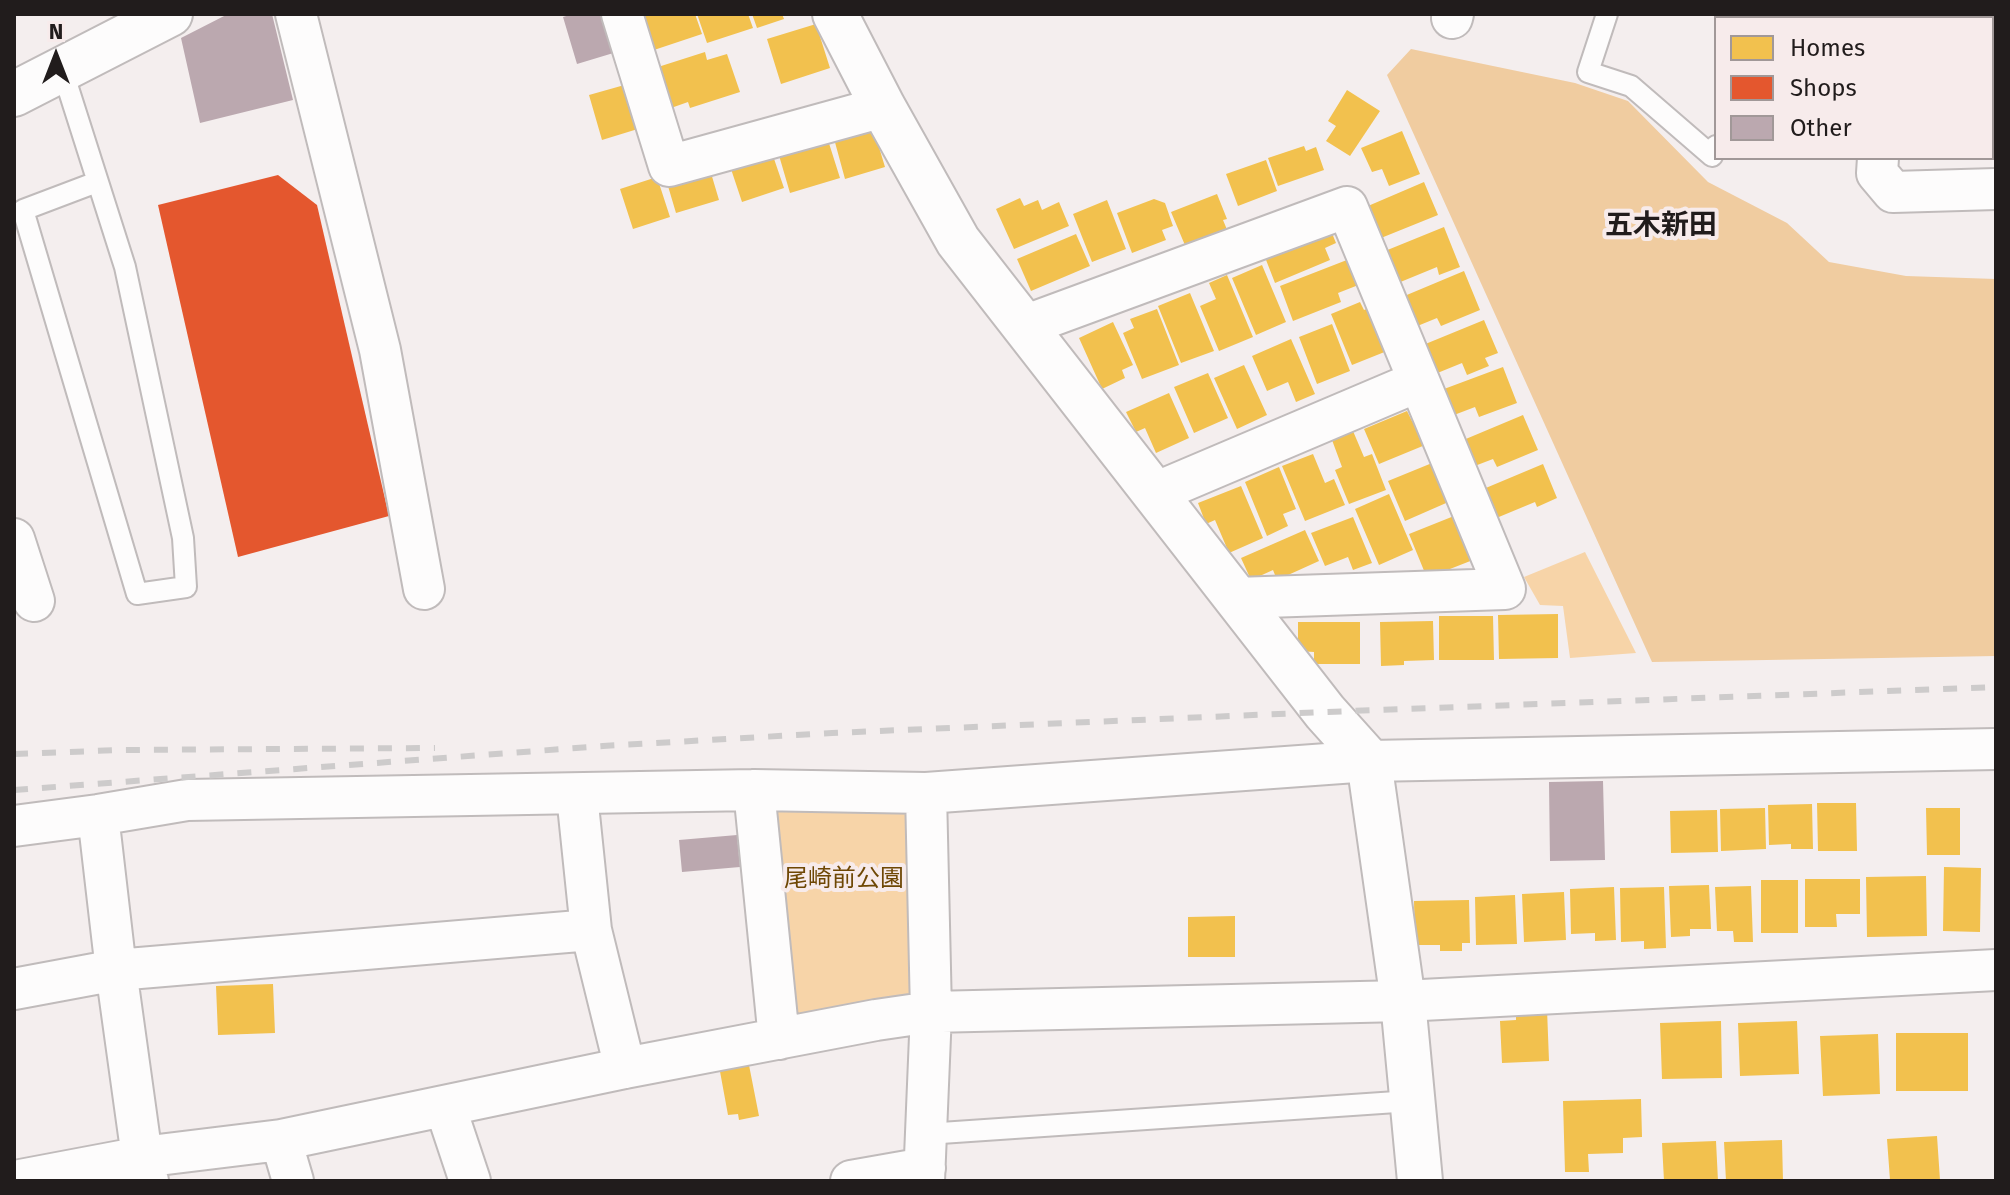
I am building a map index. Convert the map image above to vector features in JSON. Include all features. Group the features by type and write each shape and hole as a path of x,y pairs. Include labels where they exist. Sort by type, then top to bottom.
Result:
{"street":[{"path":"296,14 380,350 424,589"},
{"path":"622,14 669,166 883,107"},
{"path":"835,14 958,241 1325,712 1369,761 1403,1001 1420,1181"},
{"path":"14,94 143,20"},
{"path":"1878,160 1877,173 1893,192 1996,189"},
{"path":"1024,326 1347,207 1505,589 1236,598"},
{"path":"1155,493 1419,381"},
{"path":"14,539 34,601"},
{"path":"14,826 187,800 754,790 926,793 1369,761 1996,749"},
{"path":"754,790 779,1039"},
{"path":"851,1181 925,1161 931,1012 926,793"},
{"path":"577,795 591,930 625,1068"},
{"path":"98,815 116,970 145,1169"},
{"path":"14,989 116,970 591,930"},
{"path":"15,1181 145,1169 625,1068 931,1012 1403,1001 1996,970"},
{"path":"445,1106 470,1181"},
{"path":"281,1140 293,1181"}],"lane":[{"path":"1607,14 1588,72 1631,86 1712,156 1714,151"},
{"path":"62,69 125,267 183,538 186,587 137,594 23,210 97,182"},
{"path":"1996,178 1996,189"},
{"path":"925,1161 1411,1101"}],"green space":[{"path":"1585,552 1636,653 1570,658 1563,606 1540,605 1524,577"},
{"name":"尾崎前公園","path":"766,801 912,803 919,998 786,1023"}],"shaded area":[{"path":"1411,49 1575,83 1628,101 1708,182 1787,223 1829,262 1906,276 1996,279 1996,656 1652,662 1387,75"}],"building: Homes":[{"path":"638,14 695,14 702,34 651,51"},
{"path":"697,14 748,14 753,28 707,43"},
{"path":"752,14 782,14 784,19 757,28"},
{"path":"816,24 830,68 781,84 767,39"},
{"path":"705,52 707,60 727,54 740,92 690,108 688,102 671,108 658,67"},
{"path":"628,84 641,128 602,140 589,95"},
{"path":"1347,90 1380,111 1350,156 1326,141 1336,126 1328,121"},
{"path":"872,124 885,167 845,179 833,135"},
{"path":"1402,131 1420,174 1389,186 1382,169 1372,172 1361,148"},
{"path":"827,137 840,178 790,193 778,152"},
{"path":"1304,146 1306,151 1316,147 1324,170 1278,186 1268,158"},
{"path":"771,150 784,188 742,202 729,163"},
{"path":"1266,160 1277,191 1238,206 1226,174"},
{"path":"708,163 719,200 676,213 665,176"},
{"path":"657,177 670,217 633,229 620,189"},
{"path":"1424,182 1438,215 1381,238 1368,206"},
{"path":"1217,194 1227,219 1223,220 1228,232 1187,250 1171,212"},
{"path":"1020,198 1024,206 1038,200 1042,210 1059,202 1069,226 1014,249 996,209"},
{"path":"1154,199 1165,203 1173,226 1162,230 1166,240 1132,253 1117,213"},
{"path":"1107,200 1126,249 1092,262 1073,214"},
{"path":"1327,221 1336,243 1325,248 1330,260 1275,283 1261,247"},
{"path":"1444,227 1460,267 1439,275 1437,267 1398,283 1385,251"},
{"path":"1076,234 1090,266 1031,291 1017,259"},
{"path":"1352,258 1361,284 1338,293 1341,302 1293,321 1280,286"},
{"path":"1262,265 1286,322 1256,335 1232,278"},
{"path":"1464,271 1480,310 1441,326 1437,318 1415,327 1402,297"},
{"path":"1227,275 1253,337 1219,351 1200,306 1216,299 1209,283"},
{"path":"1190,293 1214,351 1181,363 1158,306"},
{"path":"1360,302 1364,310 1374,306 1392,349 1352,365 1331,314"},
{"path":"1157,309 1179,365 1142,379 1123,333 1134,328 1130,319"},
{"path":"1484,320 1498,353 1485,358 1489,366 1467,375 1462,363 1435,374 1423,345"},
{"path":"1113,322 1133,365 1122,370 1125,378 1102,389 1079,338"},
{"path":"1332,324 1350,371 1317,384 1299,337"},
{"path":"1291,339 1315,394 1296,402 1288,382 1267,391 1252,356"},
{"path":"1244,365 1267,415 1237,429 1214,378"},
{"path":"1503,367 1517,403 1479,417 1475,407 1454,415 1444,389"},
{"path":"1208,373 1228,418 1194,433 1174,387"},
{"path":"1169,393 1189,438 1156,453 1145,428 1136,432 1126,412"},
{"path":"1407,411 1412,421 1419,418 1430,443 1379,464 1364,429"},
{"path":"1523,415 1538,450 1497,467 1493,459 1472,467 1461,441"},
{"path":"1353,431 1364,457 1372,454 1386,490 1349,504 1335,470 1342,467 1332,440"},
{"path":"1313,454 1325,483 1334,479 1345,505 1305,521 1282,466"},
{"path":"1437,461 1453,500 1405,521 1388,481"},
{"path":"1543,464 1557,498 1537,507 1535,502 1494,519 1481,490"},
{"path":"1279,467 1296,509 1283,514 1288,526 1267,536 1245,482"},
{"path":"1241,486 1263,538 1229,553 1215,520 1206,524 1198,503"},
{"path":"1389,494 1413,550 1379,565 1355,509"},
{"path":"1454,516 1478,558 1427,578 1409,534"},
{"path":"1353,517 1372,563 1353,570 1348,557 1325,566 1311,533"},
{"path":"1305,530 1319,561 1277,580 1273,570 1251,580 1241,558"},
{"path":"1558,614 1558,658 1499,659 1498,615"},
{"path":"1439,616 1493,616 1494,660 1439,660"},
{"path":"1433,621 1434,660 1381,666 1380,622"},
{"path":"1298,622 1360,622 1360,664 1314,664 1314,652 1298,651"},
{"path":"1817,803 1856,803 1857,851 1818,851"},
{"path":"1812,804 1813,849 1791,849 1791,844 1769,845 1768,805"},
{"path":"1765,808 1766,849 1721,851 1720,809"},
{"path":"1926,808 1960,808 1960,855 1927,855"},
{"path":"1717,810 1718,852 1671,853 1670,811"},
{"path":"1944,867 1981,868 1980,932 1943,931"},
{"path":"1926,876 1927,936 1867,937 1866,877"},
{"path":"1805,879 1860,879 1860,914 1836,914 1837,927 1805,927"},
{"path":"1761,880 1798,880 1798,933 1761,933"},
{"path":"1709,885 1711,929 1690,929 1690,936 1671,937 1669,886"},
{"path":"1751,886 1753,942 1734,942 1733,931 1717,931 1715,887"},
{"path":"1614,887 1616,940 1595,941 1595,933 1571,934 1570,889"},
{"path":"1664,887 1666,948 1644,949 1644,941 1621,942 1620,888"},
{"path":"1564,892 1566,940 1524,942 1522,894"},
{"path":"1515,895 1517,944 1476,945 1475,897"},
{"path":"1469,900 1470,943 1462,943 1462,951 1440,951 1440,945 1415,945 1414,901"},
{"path":"1235,916 1235,957 1188,957 1188,917"},
{"path":"273,984 275,1033 218,1035 216,986"},
{"path":"1547,1009 1549,1061 1502,1063 1500,1021 1516,1020 1516,1011"},
{"path":"1721,1021 1722,1078 1662,1079 1660,1023"},
{"path":"1797,1021 1799,1074 1740,1076 1738,1023"},
{"path":"1896,1033 1968,1033 1968,1091 1896,1091"},
{"path":"1878,1034 1880,1094 1823,1096 1820,1036"},
{"path":"748,1060 759,1116 739,1120 738,1114 728,1115 719,1066"},
{"path":"1641,1099 1642,1137 1623,1138 1623,1153 1588,1154 1589,1172 1565,1172 1563,1101"},
{"path":"1937,1136 1940,1180 1890,1180 1887,1139"},
{"path":"1782,1140 1783,1181 1726,1181 1724,1142"},
{"path":"1716,1141 1718,1181 1664,1181 1662,1143"}],"building: Shops":[{"path":"278,175 317,205 389,516 238,557 158,205"}],"building: Other":[{"path":"228,14 272,14 293,100 200,123 181,38"},
{"path":"609,14 620,51 577,64 563,17"},
{"path":"1603,781 1605,860 1550,861 1549,782"},
{"path":"737,835 740,867 682,872 679,840"}],"railway":[{"path":"14,790 603,746 832,733 1996,687"},
{"path":"14,754 121,750 435,748"}],"district":[{"name":"五木新田","path":"1661,226"}]}
